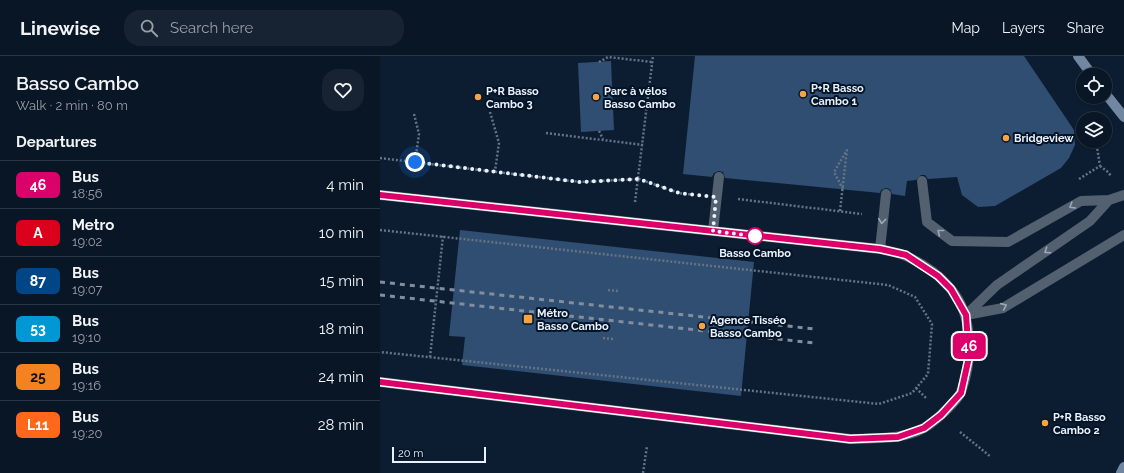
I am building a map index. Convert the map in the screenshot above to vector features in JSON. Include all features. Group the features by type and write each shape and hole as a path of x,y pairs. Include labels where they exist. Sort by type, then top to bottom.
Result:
{"main road":[{"path":"1078,56 1087,68"},
{"path":"1112,102 1124,117"},
{"path":"1121,473 1124,467"}],"lane":[{"path":"713,231 719,177"},
{"path":"922,181 927,222 952,241 1008,242 1081,201 1109,200 1124,195"},
{"path":"880,249 882,217 886,194"},
{"path":"380,195 880,249 906,255 938,276 951,289 966,315 969,357 961,393 941,415 924,428 898,437 850,439 380,382"},
{"path":"966,315 997,285 1090,221 1109,200"},
{"path":"966,315 1003,308 1124,235"}],"path":[{"path":"631,222 639,179 653,56"},
{"path":"599,62 608,57 652,62"},
{"path":"490,112 499,143 495,171"},
{"path":"414,114 419,134 415,162"},
{"path":"599,131 604,140"},
{"path":"546,133 643,145"},
{"path":"840,211 843,190 847,149 834,172 843,190"},
{"path":"380,158 580,182 639,179 679,193 882,217"},
{"path":"380,230 888,285 914,297 932,324 928,374 912,393 879,404 380,352"},
{"path":"430,357 444,236"},
{"path":"608,290 618,291"},
{"path":"603,338 613,339"},
{"path":"960,432 991,457"},
{"path":"643,473 647,446"}],"building":[{"name":"P+R Basso Cambo 1","path":"695,56 1024,56 1074,130 1075,145 1069,158 1061,168 995,206 978,207 962,195 957,177 928,179 925,175 921,175 916,180 907,181 905,196 892,194 890,189 886,188 881,190 880,193 725,178 723,172 719,171 714,173 712,177 683,174"},
{"name":"Parc à vélos Basso Cambo","path":"611,61 614,130 581,132 578,63"},
{"path":"460,230 754,262 741,396 462,365 465,337 449,336"}],"railway":[{"path":"380,282 815,329"},
{"path":"380,295 814,343"}],"bus line":[{"name":"46","path":"380,195 880,249 906,255 938,276 951,289 966,315 969,357 961,393 941,415 924,428 898,437 850,439 380,382"}],"place":[{"name":"P+R Basso Cambo 1","path":"803,94"},
{"name":"P+R Basso Cambo 3","path":"478,97"},
{"name":"Parc à vélos Basso Cambo","path":"596,97"},
{"name":"Bridgeview","path":"1006,138"},
{"name":"Basso Cambo","path":"755,236"},
{"name":"Métro Basso Cambo","path":"528,319"},
{"name":"Agence Tisséo Basso Cambo","path":"702,326"},
{"name":"P+R Basso Cambo 2","path":"1045,423"}],"route":[{"path":"415,162 580,182 639,179 679,193 716,197 713,231 762,237 755,236"}]}
